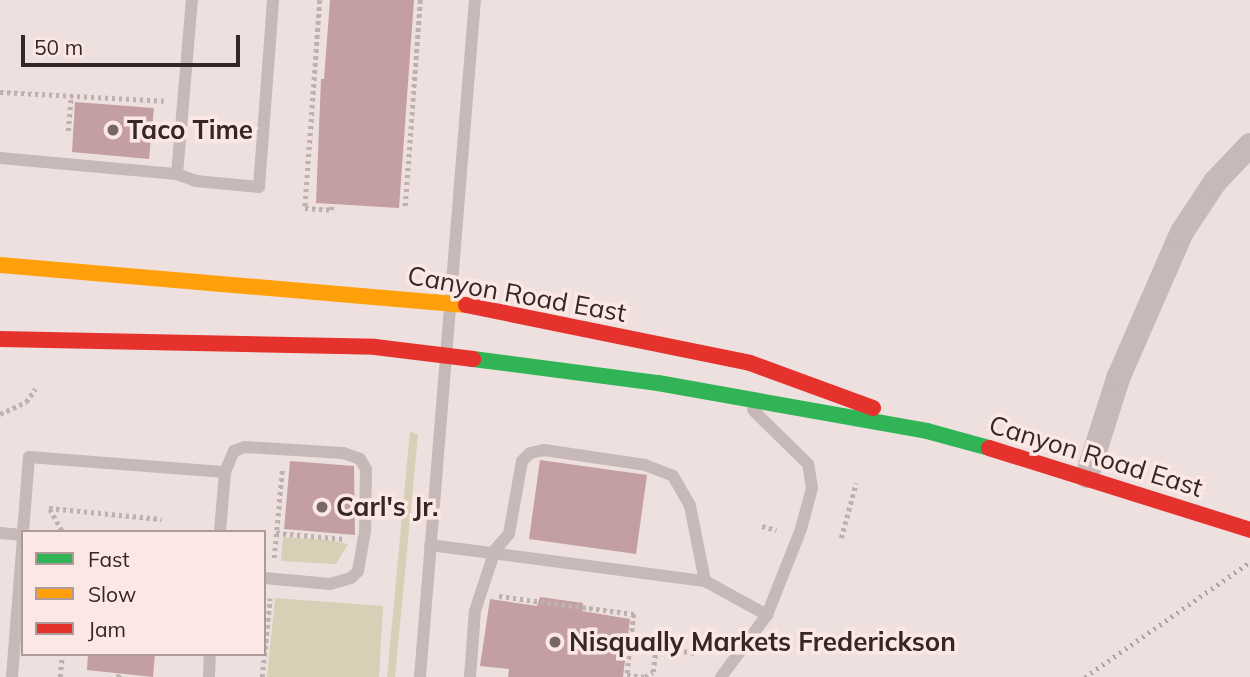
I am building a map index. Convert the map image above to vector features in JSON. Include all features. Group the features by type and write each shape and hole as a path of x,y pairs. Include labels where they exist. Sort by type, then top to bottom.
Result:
{"main road":[{"name":"Canyon Road East","path":"0,265 449,302 750,363 818,385 927,431"},
{"name":"Canyon Road East","path":"0,339 374,347 658,383 927,431 1087,476 1250,530"}],"street":[{"path":"1087,476 1119,376 1182,232 1215,182 1250,145"}],"lane":[{"path":"177,174 192,0"},
{"path":"0,158 177,174 196,181 259,187 273,0"},
{"path":"419,677 475,0"},
{"path":"721,677 767,615 801,529 812,488 808,464 741,399"},
{"path":"220,530 225,472 234,451 245,447 343,453 360,459 366,469 363,559 351,578 330,584 269,574"},
{"path":"470,677 475,611 495,550 509,534 522,461 530,453 544,450 645,466 673,476 690,506 705,581"},
{"path":"23,530 29,457 225,472"},
{"path":"0,533 21,534"},
{"path":"430,545 495,550 705,581 767,615"},
{"path":"12,677 21,560"},
{"path":"209,677 211,656"}],"path":[{"path":"320,0 305,208 331,210 332,204"},
{"path":"405,206 420,0"},
{"path":"0,92 164,101 163,113"},
{"path":"68,131 71,95"},
{"path":"0,414 26,402 35,389"},
{"path":"269,574 283,464"},
{"path":"841,538 856,483"},
{"path":"62,530 49,508 160,519"},
{"path":"762,526 776,530"},
{"path":"276,533 349,540"},
{"path":"266,639 271,591"},
{"path":"491,595 634,614 626,676 645,677 653,672 656,648 697,653"},
{"path":"60,677 62,656"},
{"path":"262,677 264,656"}],"shaded area":[{"path":"410,431 418,435 395,677 387,677"},
{"path":"283,537 348,544 336,564 281,561"},
{"path":"275,598 383,606 379,677 267,677"}],"building":[{"path":"330,0 414,0 399,208 316,203 321,79 324,79"},
{"name":"Taco Time","path":"75,102 154,108 149,159 72,152"},
{"path":"540,460 647,475 636,554 529,539"},
{"name":"Carl's Jr.","path":"290,461 354,466 355,535 284,529"},
{"name":"Nisqually Markets Frederickson","path":"540,597 583,603 582,611 630,619 623,677 508,677 509,669 480,666 490,599 537,606"},
{"path":"88,656 155,656 153,677 87,670"}],"railway":[{"path":"1085,677 1250,562"}],"traffic: fast":[{"path":"473,359 658,383 927,431 989,448"}],"traffic: slow":[{"path":"0,265 466,305"}],"traffic: jam":[{"path":"466,305 750,363 873,408"},
{"path":"0,339 375,347 473,359"},
{"path":"989,448 1250,530"}],"place":[{"name":"Taco Time","path":"113,130"},
{"name":"Carl's Jr.","path":"322,507"},
{"name":"Nisqually Markets Frederickson","path":"555,642"}]}
